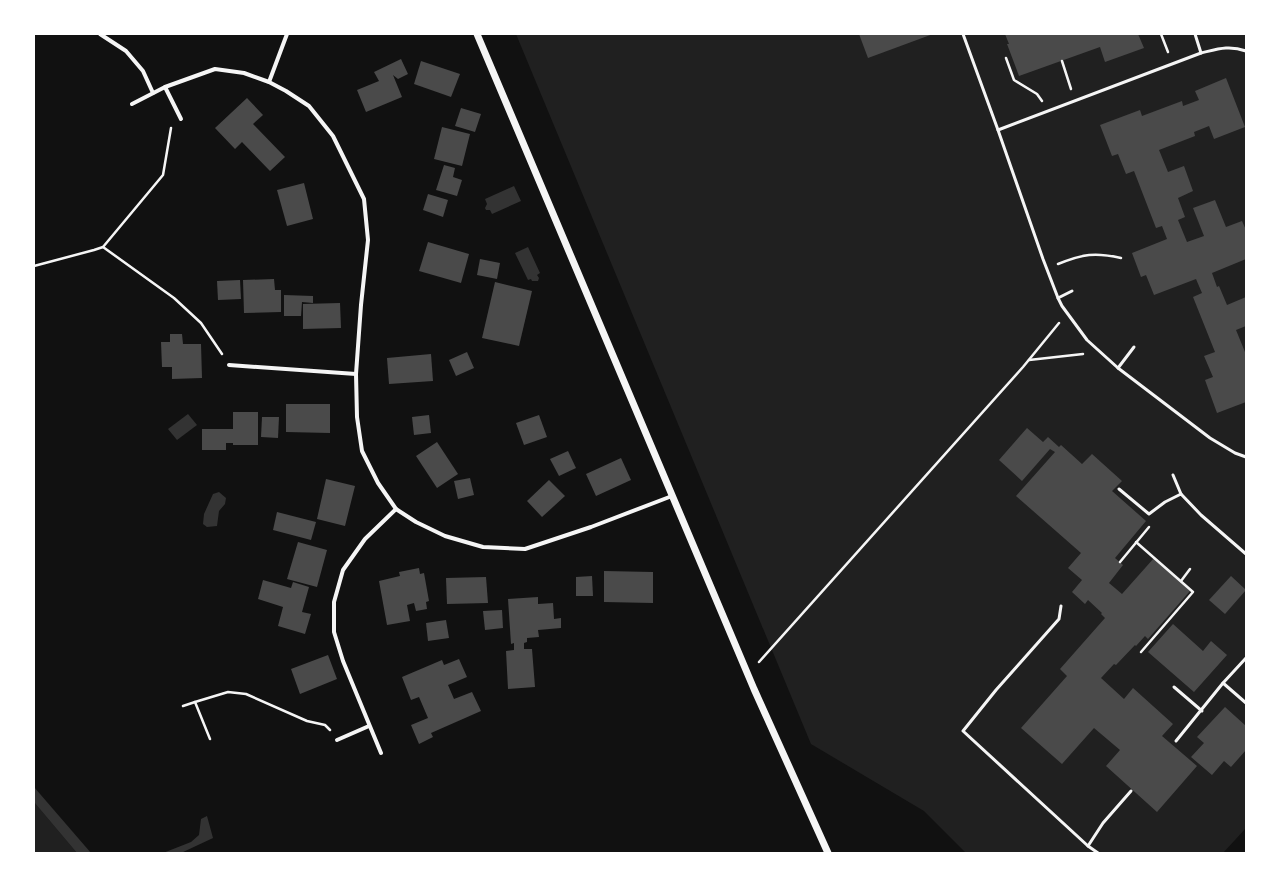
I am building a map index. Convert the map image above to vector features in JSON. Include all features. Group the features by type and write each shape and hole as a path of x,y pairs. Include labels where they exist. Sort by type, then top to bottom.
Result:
{"street":[{"path":"100,34 126,51 135,61 143,71 153,93"},
{"path":"269,82 287,34"},
{"path":"477,34 748,675 828,853"},
{"path":"132,104 165,87 215,69 244,73 269,82 309,106 333,136 364,199 368,240 356,374 357,417 362,451 378,482 396,509 416,522 445,536 483,547 525,549 591,527 672,496"},
{"path":"165,87 181,119"},
{"path":"229,365 356,374"},
{"path":"381,753 342,661 334,632 334,602 343,570 365,539 396,509"},
{"path":"337,740 369,726"}],"lane":[{"path":"963,34 1046,269 1058,298 1067,313 1086,340 1118,368 1210,438 1235,453 1246,457"},
{"path":"1195,34 1201,53"},
{"path":"998,130 1047,110 1201,53 1235,47 1246,51"},
{"path":"1058,298 1072,291"},
{"path":"1118,368 1134,347"},
{"path":"1173,475 1181,494 1201,515 1246,554"},
{"path":"1119,489 1149,514 1165,502 1181,494"},
{"path":"1061,606 1060,619 1010,674 963,730 1088,846 1098,853"},
{"path":"1176,741 1246,658"},
{"path":"1223,684 1246,703"},
{"path":"1174,687 1202,711"},
{"path":"1088,846 1103,823 1131,791"}],"path":[{"path":"1161,34 1172,64"},
{"path":"1006,58 1014,80 1037,94 1047,110"},
{"path":"1062,61 1075,100"},
{"path":"34,266 103,247 163,175 170,129 181,119"},
{"path":"103,247 174,298 200,323 219,348 229,365"},
{"path":"1046,269 1089,254 1108,255 1121,258"},
{"path":"748,675 1028,360 1067,313"},
{"path":"1028,360 1100,352"},
{"path":"1120,562 1150,526 1149,514"},
{"path":"1136,542 1193,592 1141,652"},
{"path":"1182,581 1190,569"},
{"path":"183,706 228,692 246,694 307,721 325,725 337,740"},
{"path":"194,702 210,739"}],"shaded area":[{"path":"516,34 1246,34 1246,828 1223,853 966,853 924,811 811,744"},
{"path":"514,186 521,201 492,214 490,210 486,210 485,208 487,204 485,199"},
{"path":"528,247 540,273 537,275 539,278 538,281 532,281 531,279 528,280 515,253"},
{"path":"188,414 197,425 177,440 168,429"},
{"path":"219,492 226,498 225,504 219,511 217,526 207,527 203,524 204,514 213,494"},
{"path":"34,787 91,853 77,853 34,802"},
{"path":"34,802 77,853 34,853"},
{"path":"207,816 213,838 181,853 163,853 191,842 199,835 201,819"}],"building":[{"path":"859,34 933,34 868,58"},
{"path":"1005,34 1138,34 1144,48 1105,62 1100,47 1019,76 1007,44 1009,44"},
{"path":"401,59 408,74 398,79 393,75 402,97 366,112 357,90 379,81 374,72"},
{"path":"421,61 460,74 451,97 414,84"},
{"path":"1226,78 1245,127 1214,139 1209,126 1194,132 1195,136 1159,150 1168,172 1184,166 1193,191 1178,198 1185,217 1178,220 1187,242 1204,236 1193,208 1215,200 1226,227 1242,221 1246,230 1246,259 1212,273 1217,287 1219,286 1227,305 1246,297 1246,326 1236,330 1245,352 1246,351 1246,402 1217,413 1205,380 1213,377 1204,356 1215,352 1193,297 1202,293 1196,279 1154,295 1146,275 1141,277 1132,253 1167,239 1162,226 1156,228 1134,171 1126,174 1118,154 1112,156 1100,125 1140,110 1142,116 1182,101 1183,106 1199,100 1195,91"},
{"path":"247,98 263,115 253,124 285,157 270,171 242,142 235,149 215,128"},
{"path":"461,108 481,114 475,132 455,126"},
{"path":"442,127 470,134 462,166 434,159"},
{"path":"444,165 455,168 453,177 462,180 457,196 436,190"},
{"path":"304,183 313,219 287,226 277,190"},
{"path":"428,194 448,200 443,217 423,210"},
{"path":"428,242 469,254 461,283 419,271"},
{"path":"480,259 500,263 497,279 477,275"},
{"path":"274,279 275,290 281,290 281,312 244,313 243,280"},
{"path":"240,280 241,299 218,300 217,281"},
{"path":"495,282 532,291 519,346 482,338"},
{"path":"284,295 313,296 313,303 302,302 301,316 284,316"},
{"path":"340,303 341,328 303,329 303,304"},
{"path":"170,334 182,334 183,344 201,344 202,378 172,379 172,367 162,367 161,342 170,342"},
{"path":"467,352 474,368 456,376 449,360"},
{"path":"431,354 433,381 389,384 387,358"},
{"path":"286,404 330,404 330,433 286,432"},
{"path":"233,412 258,412 258,445 233,445 233,443 226,443 226,450 202,450 202,429 233,429"},
{"path":"429,415 431,433 414,435 412,417"},
{"path":"539,415 547,437 524,445 516,423"},
{"path":"262,417 279,417 278,438 261,437"},
{"path":"1027,428 1043,442 1048,437 1059,447 1061,445 1082,464 1092,454 1122,481 1112,491 1146,521 1115,558 1123,565 1109,583 1122,594 1154,558 1190,591 1148,639 1145,636 1101,678 1124,699 1133,688 1173,724 1162,736 1197,766 1157,812 1106,766 1120,750 1094,728 1062,764 1021,728 1067,676 1060,669 1105,618 1101,614 1102,613 1088,600 1085,604 1072,592 1082,580 1068,568 1081,553 1016,496 1055,452 1050,449 1022,481 999,460"},
{"path":"437,442 458,474 437,488 416,456"},
{"path":"568,451 576,468 559,476 550,459"},
{"path":"621,458 631,480 596,496 586,474"},
{"path":"470,478 474,495 458,499 454,481"},
{"path":"326,479 355,486 345,526 317,519"},
{"path":"549,480 565,496 542,517 527,501"},
{"path":"277,512 316,522 311,540 273,530"},
{"path":"298,542 327,550 317,587 287,579"},
{"path":"419,568 420,574 424,573 429,601 426,602 427,609 416,611 414,603 407,605 410,621 387,625 379,581 400,576 399,572"},
{"path":"604,571 653,572 653,603 604,602"},
{"path":"592,576 593,596 576,596 576,577"},
{"path":"1231,576 1246,590 1225,614 1209,600"},
{"path":"486,577 488,603 447,604 446,578"},
{"path":"263,580 291,588 293,582 309,587 302,612 311,614 305,634 278,626 283,607 258,599"},
{"path":"538,597 538,604 553,603 554,619 561,618 561,628 538,630 539,637 527,638 527,642 524,643 524,649 532,649 535,687 508,689 506,651 514,650 514,643 511,644 508,599"},
{"path":"502,610 503,628 485,630 483,611"},
{"path":"446,620 449,638 428,641 426,623"},
{"path":"1173,624 1203,651 1211,641 1227,655 1194,692 1148,652"},
{"path":"328,655 337,679 300,694 291,669"},
{"path":"459,659 467,677 448,685 454,699 472,692 481,711 431,733 433,737 419,744 411,725 428,718 419,697 411,700 402,677 442,660 444,665"},
{"path":"1225,707 1246,726 1246,750 1231,767 1224,761 1212,775 1191,757 1204,743 1197,737"}]}
